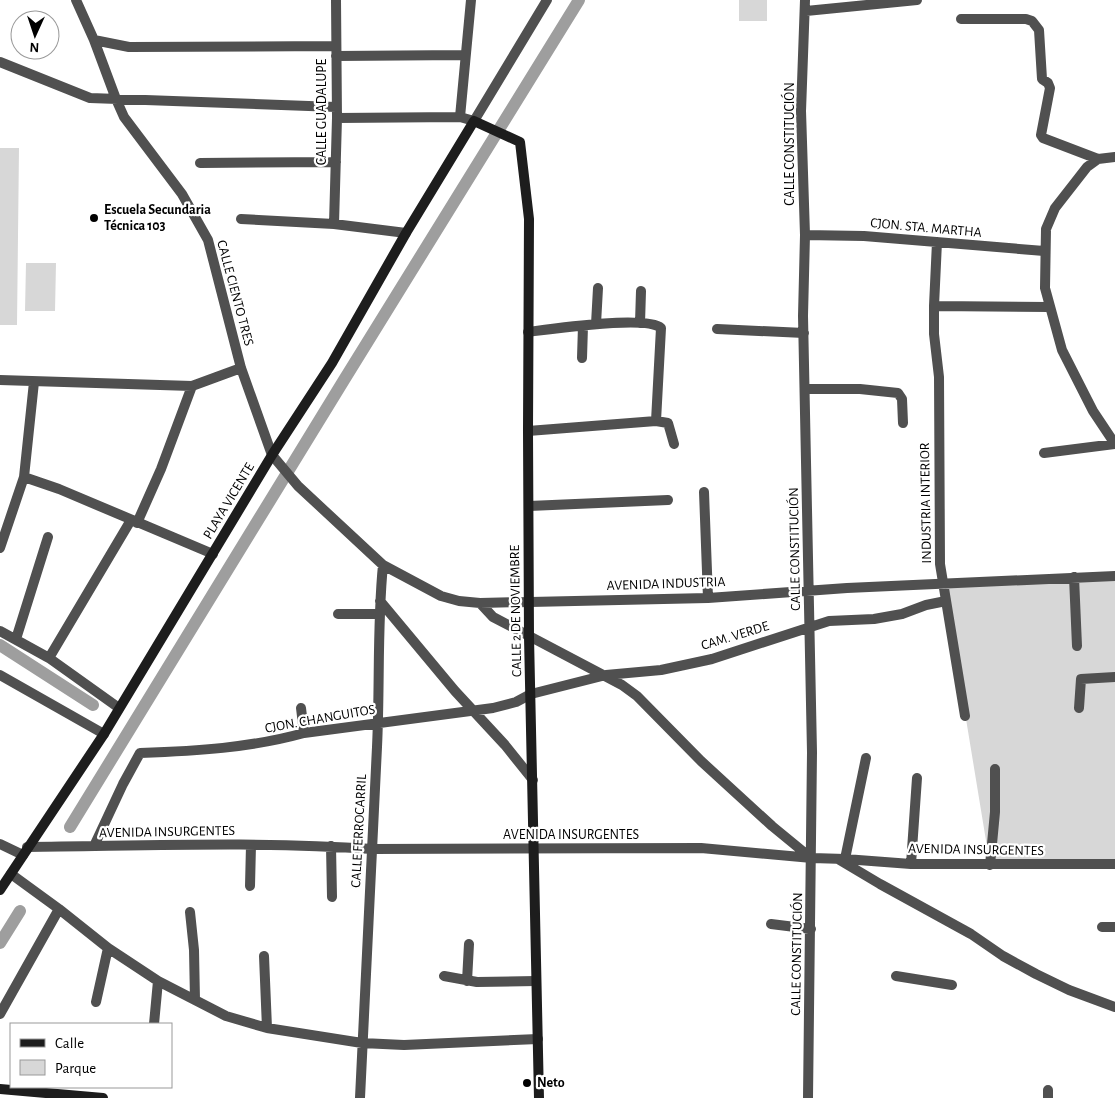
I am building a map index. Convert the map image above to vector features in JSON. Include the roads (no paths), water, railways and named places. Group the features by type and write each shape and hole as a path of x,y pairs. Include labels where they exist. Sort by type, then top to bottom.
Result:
{"street":[{"name":"CALLE CIENTO TRES","path":"76,0 94,40 124,118 182,194 208,240 241,368 274,458"},
{"name":"CALLE GUADALUPE","path":"334,224 337,118 336,0"},
{"path":"460,117 471,0"},
{"path":"337,118 460,117 474,121 547,0"},
{"name":"CALLE CONSTITUCIÓN","path":"805,0 801,111 805,234 804,334 810,590 812,858 808,1098"},
{"path":"806,11 917,0"},
{"path":"961,19 1026,19 1032,21 1039,30 1042,79 1048,83 1050,88 1041,135 1043,138 1098,159"},
{"path":"94,40 129,47 465,55"},
{"path":"0,62 90,98 336,107"},
{"name":"CALLE 2 DE NOVIEMBRE","path":"474,121 520,142 529,220 529,637 540,1098"},
{"name":"PLAYA VICENTE","path":"0,890 104,734 332,363 406,232 474,121"},
{"path":"1044,453 1115,444 1093,411 1062,350 1045,288 1044,251 1046,229 1055,208 1087,167 1098,159 1115,157"},
{"path":"200,163 336,162"},
{"path":"241,219 334,224 406,232"},
{"name":"CJON. STA. MARTHA","path":"805,234 864,236 1044,251"},
{"name":"INDUSTRIA INTERIOR","path":"937,242 934,334 939,378 940,564 965,716"},
{"path":"596,324 598,288"},
{"path":"640,323 641,291"},
{"path":"934,306 1049,307"},
{"path":"528,332 596,324 640,323 658,325 661,328 656,421"},
{"path":"582,358 583,326"},
{"path":"717,328 804,334"},
{"path":"0,380 192,386 241,368"},
{"path":"0,548 24,477 34,382"},
{"path":"49,658 134,522 161,469 192,386"},
{"path":"806,389 860,389 898,393 902,399 903,423"},
{"path":"528,430 656,421 668,423 674,444"},
{"name":"AVENIDA INDUSTRIA","path":"274,458 294,482 382,565 441,596 459,601 480,603 708,598 810,590 1115,576"},
{"path":"24,477 59,488 134,522 213,554"},
{"path":"704,492 708,598"},
{"path":"529,506 668,500"},
{"path":"16,639 48,538"},
{"name":"CALLE FERROCARRIL","path":"360,1098 373,849 382,565"},
{"path":"1074,577 1077,646"},
{"path":"380,601 473,711 505,745 532,780"},
{"name":"CAM. VERDE","path":"531,694 606,675 660,670 712,659 829,621 874,619 902,614 946,601"},
{"path":"480,603 493,617 606,675 637,696 701,761 772,826 812,858"},
{"path":"338,614 380,614"},
{"path":"0,631 49,658 119,708"},
{"path":"0,675 104,734"},
{"path":"1078,708 1081,679 1115,677"},
{"name":"CJON. CHANGUITOS","path":"94,846 140,753 212,750 275,741 304,733 493,708 516,702 531,694"},
{"path":"301,708 304,733"},
{"path":"866,758 841,859 880,884 971,934 1003,956 1036,974 1069,990 1115,1007"},
{"path":"990,865 995,812 994,769"},
{"path":"911,864 917,778"},
{"path":"0,844 25,851"},
{"path":"250,886 251,845"},
{"name":"AVENIDA INSURGENTES","path":"25,851 94,846 251,845 331,846 373,849 701,848 812,858 911,864 1115,864"},
{"path":"331,846 332,897"},
{"path":"10,874 59,909 108,948 158,981 226,1016 267,1028 362,1042 404,1045 538,1039"},
{"path":"0,1014 59,909"},
{"path":"190,912 194,950 195,1000"},
{"path":"771,924 811,929"},
{"path":"1102,927 1115,927"},
{"path":"467,981 469,944"},
{"path":"96,1002 108,948"},
{"path":"264,956 267,1028"},
{"path":"444,976 467,981 536,981"},
{"path":"896,976 952,985"},
{"path":"154,1023 158,981"},
{"path":"0,1089 26,1095 97,1098"}],"waterway":[{"path":"70,827 579,0"},
{"path":"0,645 93,705"},
{"path":"0,943 20,911"}],"place":[{"name":"Escuela Secundaria Técnica 103","path":"94,218"},
{"name":"Neto","path":"527,1083"}]}
